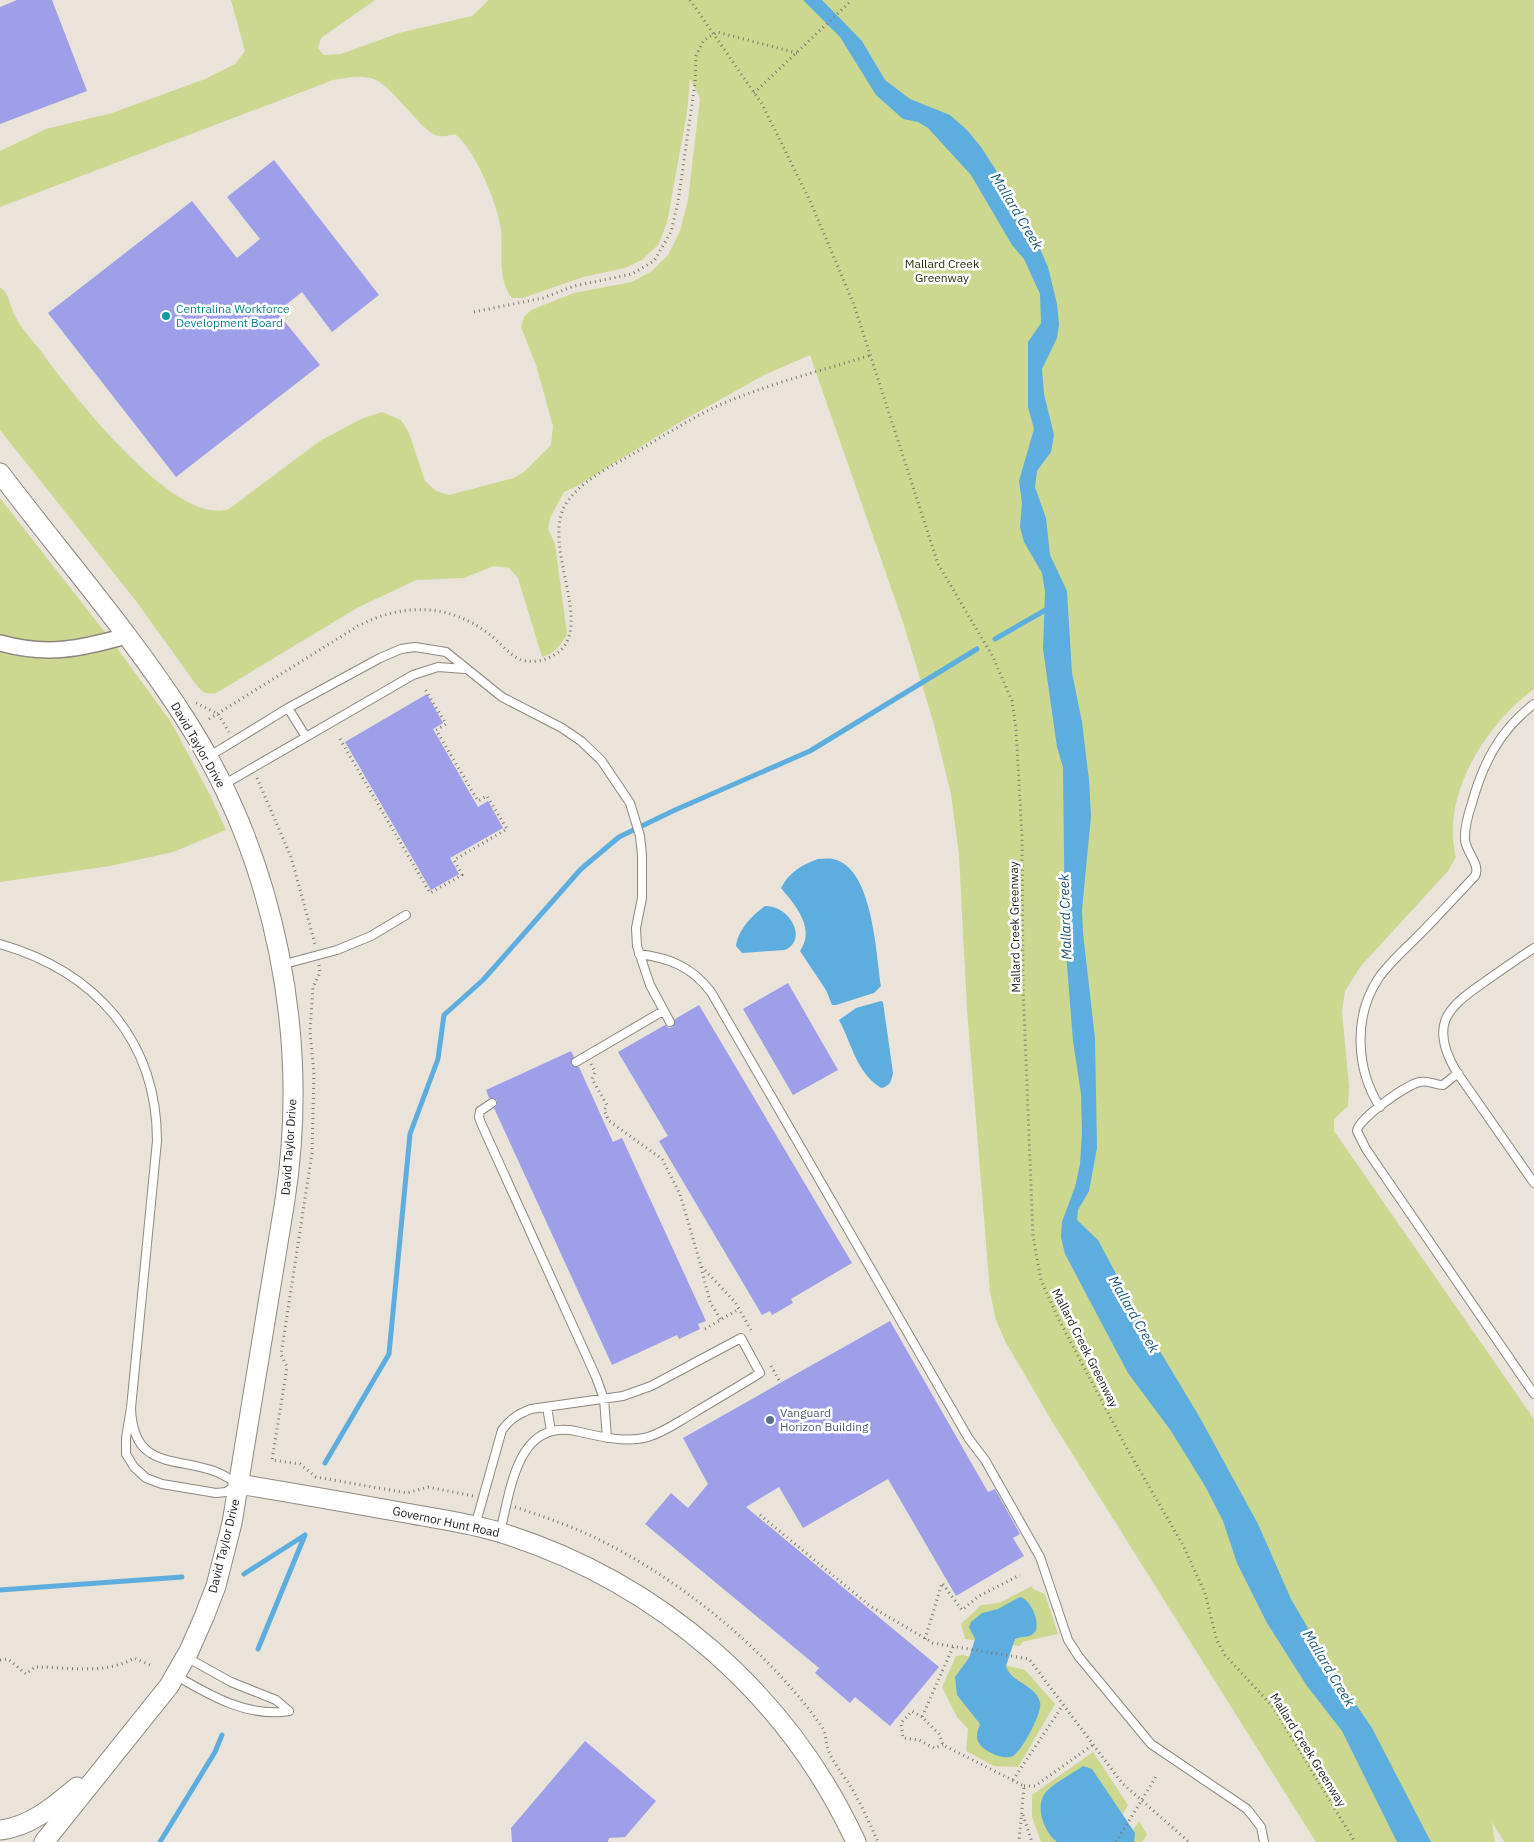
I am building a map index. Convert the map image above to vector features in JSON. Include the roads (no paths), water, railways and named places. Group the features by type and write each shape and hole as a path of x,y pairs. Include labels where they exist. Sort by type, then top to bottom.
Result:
{"street":[{"name":"David Taylor Drive","path":"0,474 126,636 178,707 208,757 258,873 281,965 292,1049 291,1151 232,1523 216,1586 186,1657 176,1674 44,1842"},
{"path":"0,643 45,651 67,650 126,636"},
{"name":"Governor Hunt Road","path":"238,1484 500,1532 546,1548 602,1574 641,1596 697,1636 759,1694 792,1734 821,1776 856,1842"},
{"path":"0,1830 26,1823 44,1812 109,1758"}],"lane":[{"path":"208,757 288,708 380,658 401,649 415,647 446,652 502,697 562,728 581,741 606,766 630,803 640,836 642,855 642,898 636,928 639,954 650,985 670,1022"},
{"path":"222,786 412,675 438,667 452,666 467,670"},
{"path":"1380,1107 1367,1082 1361,1050 1362,1025 1368,1001 1384,972 1475,876 1478,869 1467,849 1465,828 1476,787 1484,766 1498,742 1523,713 1534,704"},
{"path":"288,708 306,737"},
{"path":"281,965 338,950 371,936 406,915"},
{"path":"0,944 28,952 56,966 95,993 115,1016 133,1043 151,1091 157,1124 156,1154 131,1408 126,1438 126,1454 134,1467 146,1478 162,1484 216,1493 226,1492 238,1484 213,1471 173,1463 156,1457 144,1445 135,1431 131,1408"},
{"path":"1534,948 1462,997 1446,1014 1442,1027 1442,1040 1446,1054 1534,1183"},
{"path":"639,954 661,957 679,964 693,972 711,992 964,1430 985,1460 1033,1542 1048,1577 1068,1640 1079,1657 1152,1744 1247,1809 1261,1827 1264,1842"},
{"path":"576,1062 663,1011"},
{"path":"1458,1073 1442,1085 1425,1081 1414,1083 1380,1107 1360,1124 1357,1131 1359,1137 1534,1394"},
{"path":"492,1103 480,1111 481,1123 596,1377 604,1399 607,1438"},
{"path":"475,1526 502,1430 509,1420 519,1414 547,1407 623,1396 651,1386 741,1338 760,1373 665,1430 648,1437 632,1439 607,1438 574,1430 551,1431 529,1445 521,1457 500,1532"},
{"path":"547,1407 551,1431"},
{"path":"176,1674 229,1703 271,1712 289,1711 276,1700 231,1682 186,1657"}],"water":[{"name":"Mallard Creek","path":"803,0 822,0 862,41 885,80 910,99 950,115 967,130 981,147 1019,206 1048,267 1057,304 1059,324 1057,338 1042,369 1044,394 1054,435 1051,452 1037,471 1035,487 1046,518 1050,555 1067,591 1072,673 1082,722 1091,816 1082,910 1095,1038 1097,1148 1089,1191 1078,1210 1077,1220 1098,1240 1137,1313 1199,1416 1258,1524 1291,1599 1330,1666 1372,1728 1431,1842 1397,1842 1342,1731 1307,1686 1267,1623 1237,1563 1223,1521 1205,1486 1171,1431 1128,1373 1065,1254 1061,1237 1062,1222 1075,1187 1080,1164 1082,1133 1081,1094 1073,1041 1065,940 1063,767 1057,747 1043,649 1045,592 1042,573 1024,542 1020,527 1022,503 1019,481 1034,429 1028,407 1028,342 1041,323 1040,294 1024,259 1012,245 971,175 928,128 918,122 903,119 876,95 840,37"},
{"path":"818,859 833,859 846,865 857,878 870,914 881,986 874,993 836,1005 832,1005 826,990 800,951 806,934 805,925 797,909 781,888 784,882 796,870"},
{"path":"765,906 774,907 789,917 796,932 795,939 792,945 785,950 742,953 736,946 737,940 751,918"},
{"path":"883,1002 893,1073 890,1083 881,1088 860,1066 839,1020 856,1008"},
{"path":"1020,1597 1028,1602 1034,1613 1037,1624 1036,1629 1030,1636 1015,1639 1006,1666 1013,1676 1033,1691 1040,1702 1040,1707 1031,1731 1017,1753 1013,1756 1004,1757 989,1752 979,1743 977,1736 980,1724 957,1695 955,1677 969,1658 975,1639 969,1627 971,1622 982,1613 998,1609"},
{"path":"1083,1766 1092,1769 1135,1833 1134,1842 1057,1842 1052,1838 1042,1818 1042,1798 1054,1785"}],"waterway":[{"path":"995,639 1049,608"},
{"path":"325,1463 389,1354 410,1134 438,1059 444,1015 483,980 581,869 619,837 675,810 810,751 977,649"},
{"path":"244,1574 305,1535"},
{"path":"258,1649 305,1535"},
{"path":"0,1590 182,1577"},
{"path":"160,1842 215,1752 222,1735"}],"place":[{"name":"Centralina Workforce Development Board","path":"166,316"},
{"name":"Vanguard Horizon Building","path":"770,1420"}],"park label":[{"name":"Mallard Creek Greenway","path":"942,271"}]}
